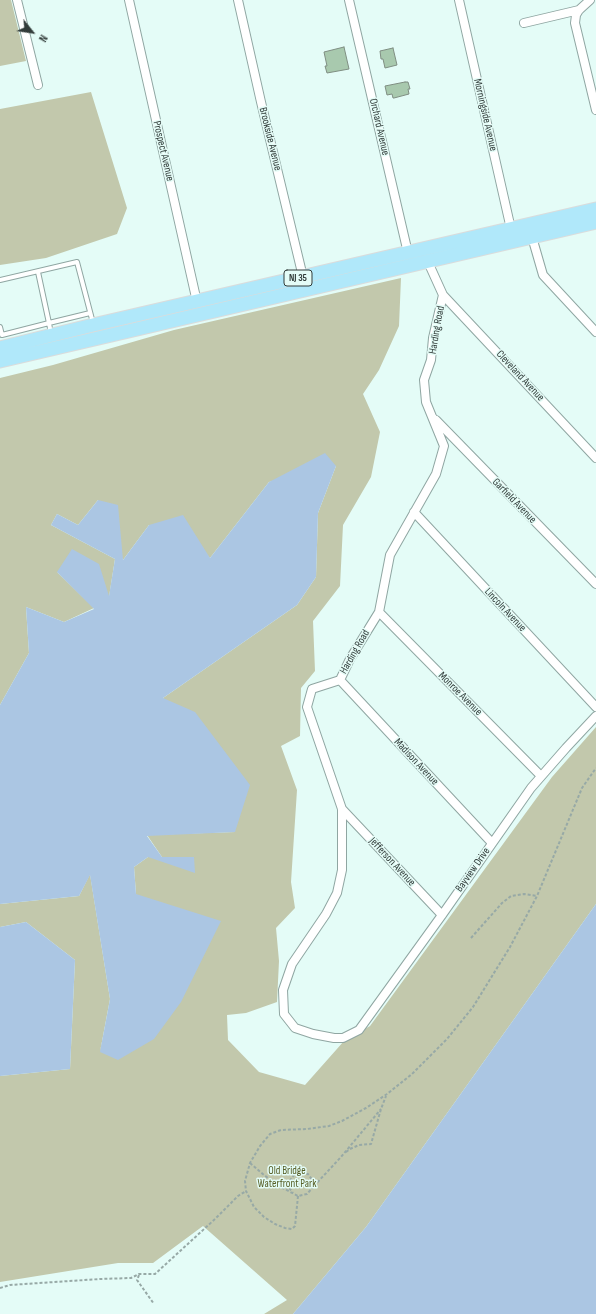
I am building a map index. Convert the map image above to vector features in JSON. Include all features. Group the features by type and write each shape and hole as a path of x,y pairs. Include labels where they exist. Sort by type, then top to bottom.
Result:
{"highway":[{"name":"NJ 35","path":"2,343 92,319 197,302 596,210"},
{"name":"NJ 35","path":"0,361 196,314 428,262 596,222"}],"street":[{"path":"17,0 38,86"},
{"name":"Prospect Avenue","path":"129,0 197,302"},
{"name":"Brookside Avenue","path":"238,0 303,277"},
{"name":"Orchard Avenue","path":"349,0 408,253"},
{"name":"Morningside Avenue","path":"459,0 511,229"},
{"path":"590,0 579,10 576,15 575,23 596,110"},
{"path":"524,23 579,10"},
{"path":"532,237 543,275 596,332"},
{"name":"Harding Road","path":"359,1030 343,1038 313,1034 295,1028 284,1014 283,990 292,964 326,914 337,893 342,870 342,809 307,706 312,689 340,680 350,659 379,612 390,556 436,474 444,446 426,402 424,380 431,360 433,338 443,295 428,262"},
{"name":"Cleveland Avenue","path":"443,295 596,458"},
{"name":"Garfield Avenue","path":"433,417 596,584"},
{"name":"Lincoln Avenue","path":"414,512 596,707"},
{"name":"Monroe Avenue","path":"379,612 542,776"},
{"name":"Madison Avenue","path":"340,680 492,844"},
{"name":"Bayview Drive","path":"359,1030 531,788 596,716"},
{"name":"Jefferson Avenue","path":"342,809 442,915"}],"lane":[{"path":"0,280 77,262 92,319"},
{"path":"38,272 50,329"},
{"path":"0,327 2,343"}],"path":[{"path":"298,1196 294,1226 292,1229 274,1224 254,1207 246,1191 245,1181 250,1163 260,1146 270,1134 281,1130 329,1126 366,1108 387,1094 412,1074 447,1039 473,1007 510,947 537,896 582,788 596,768"},
{"path":"471,938 502,903 511,896 524,894 537,896"},
{"path":"340,1157 350,1148 359,1145 371,1144 381,1108 387,1094"},
{"path":"250,1163 279,1186 298,1196 303,1196 307,1194 340,1157 381,1108"},
{"path":"293,1193 289,1184 294,1175 298,1173 308,1174 311,1178 313,1187"},
{"path":"0,1288 10,1285 131,1278 139,1274 155,1274 238,1196 246,1191"},
{"path":"139,1274 137,1280 154,1304"}],"green space":[{"path":"0,0 11,0 26,61 0,66"},
{"path":"91,92 127,208 117,234 46,258 0,265 0,109"},
{"name":"Old Bridge Waterfront Park","path":"401,278 399,326 379,370 363,394 380,432 371,477 343,525 340,586 313,621 315,671 301,688 300,736 281,746 297,790 291,882 295,908 276,928 279,961 277,1002 246,1013 227,1015 228,1040 259,1072 305,1085 344,1041 370,1026 552,777 596,727 596,904 366,1227 293,1314 264,1314 287,1300 203,1226 153,1263 118,1263 0,1282 0,1076 70,1069 75,960 26,922 0,927 0,904 79,896 90,874 110,999 100,1052 136,894 134,867 148,857 162,857 147,835 235,832 163,698 297,605 316,577 318,513 336,466 269,482 210,558 149,525 123,560 98,500 78,525 57,514 51,525 115,559 109,597 57,572 94,608 64,622 26,607 29,653 0,705 0,378 53,365 174,330"}],"water":[{"path":"325,453 336,466 318,513 316,577 297,605 163,698 195,712 250,785 235,832 147,836 162,857 194,857 195,873 148,857 134,867 136,894 221,921 181,1002 154,1039 118,1060 100,1052 110,999 90,875 79,896 0,904 0,705 29,653 26,607 64,622 94,609 57,572 72,549 99,564 109,596 115,559 51,525 57,514 78,525 98,500 118,505 123,560 149,525 183,515 210,558 269,482"},
{"path":"596,904 596,1314 293,1314 366,1227"},
{"path":"26,922 75,960 70,1069 0,1076 0,927"}],"building":[{"path":"344,47 349,69 327,73 324,52"},
{"path":"393,48 397,65 385,68 383,59 381,59 380,51"},
{"path":"408,82 410,89 408,89 409,94 394,98 392,94 387,95 385,86"}]}
